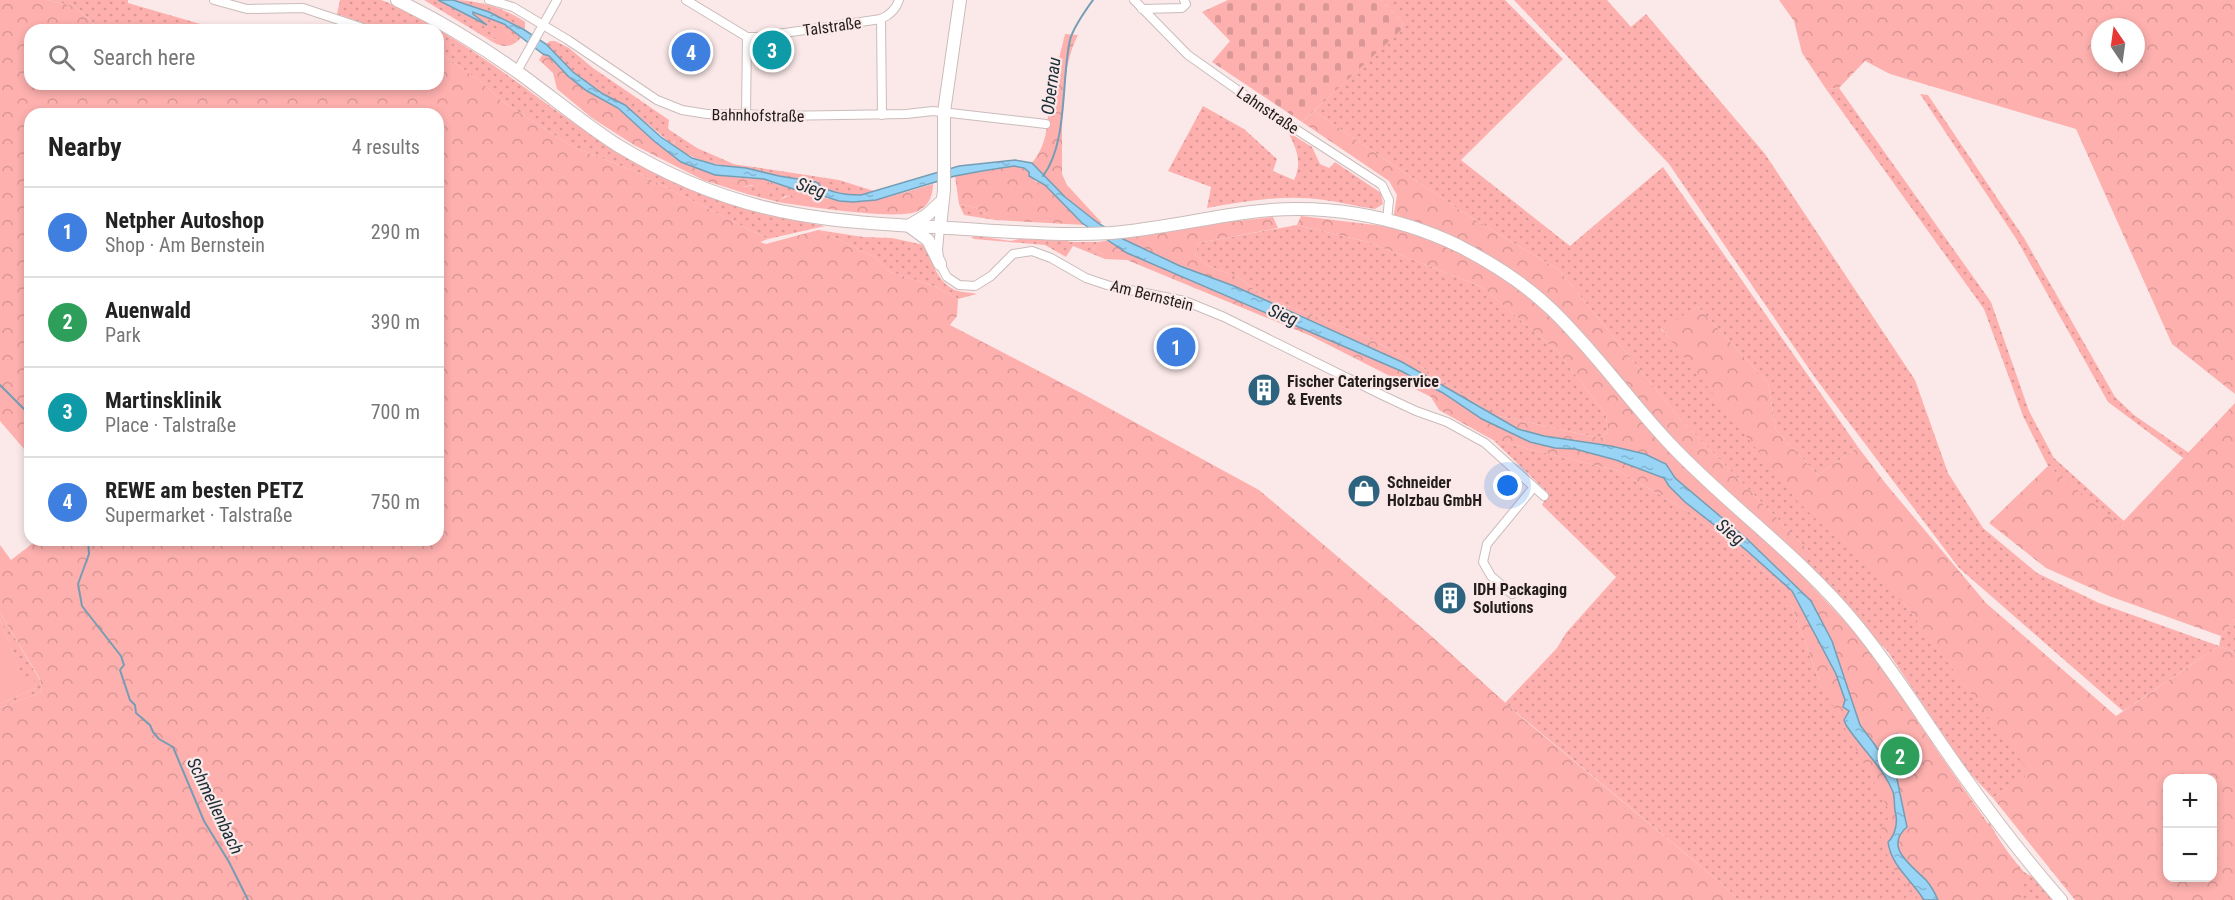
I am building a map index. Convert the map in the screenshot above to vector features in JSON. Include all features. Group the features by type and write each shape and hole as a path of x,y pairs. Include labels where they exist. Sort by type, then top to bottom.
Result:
{"main road":[{"path":"397,0 443,24"},
{"path":"940,227 943,195 944,112 960,0"},
{"path":"444,25 517,71 586,124 645,161 700,187 743,202 795,214 908,225 1068,234 1112,233 1280,209 1347,212 1387,220 1433,235 1489,263 1528,289 1561,319 1672,446 1797,562 1853,621 1888,665 1960,772 2033,868 2061,900"},
{"path":"908,225 927,215 943,195"},
{"path":"908,225 928,240 940,264"}],"street":[{"path":"214,0 247,9 303,8 351,24"},
{"name":"Bahnhofstraße","path":"489,0 513,7 540,29 568,40 657,100 682,110 707,114 775,116 944,112 1046,124"},
{"path":"517,71 557,0"},
{"path":"686,0 747,37 746,114"},
{"name":"Talstraße","path":"747,37 881,19 897,7 899,0"},
{"name":"Lahnstraße","path":"1134,0 1188,55 1263,108 1382,185 1389,200 1387,220"},
{"path":"1163,9 1172,0"},
{"path":"1142,9 1182,8 1186,4 1184,0"},
{"name":"Talstraße","path":"881,19 882,115"},
{"path":"940,227 938,250 940,264"},
{"name":"Am Bernstein","path":"940,264 947,277 959,285 975,286 991,276 1013,254 1032,251 1051,258 1086,278 1110,286 1185,301 1224,317 1395,401 1447,422 1485,443 1544,496"},
{"path":"1512,594 1491,576 1483,562 1487,544 1534,487"}],"green space":[{"path":"0,0 46,0 74,6 94,24 24,24 24,90 444,90 444,55 480,81 502,101 573,147 634,171 768,239 760,242 766,244 818,230 875,257 888,271 934,286 958,299 957,316 950,325 1259,490 1428,633 1521,717 1729,890 1738,900 0,900 0,708 42,692 40,679 0,613 0,545 11,560 29,546 444,546 444,108 24,108 24,449 0,421"},
{"path":"46,0 128,0 128,3 200,24 94,24 74,6"},
{"path":"340,0 381,0 429,24 366,24 337,14"},
{"path":"424,0 438,0 487,24 473,14 475,12 504,24 521,37 518,41 504,31 492,33 497,40 483,36"},
{"path":"453,0 472,1 500,9 525,22 525,29 489,12"},
{"path":"1228,0 1381,0 1403,22 1401,30 1302,122 1212,62 1230,41 1202,12"},
{"path":"1381,0 1505,0 1563,59 1461,160 1570,246 1663,167 1858,447 1818,475 1776,430 1768,383 1698,307 1661,329 1903,602 2031,773 1993,798 1966,769 1888,652 1803,560 1810,552 1680,419 1559,270 1464,213 1314,111 1401,29 1403,22"},
{"path":"1514,0 1607,0 1631,27 1646,14 1765,154 1915,380 1948,473 1983,528 2037,573 2099,603 2219,646 2123,711 1959,568 1816,379 1669,164"},
{"path":"1779,0 2235,0 2235,394 2172,344 2076,129 1890,74 1865,61 1839,88 1826,89 1802,53 1794,21"},
{"path":"494,29 504,31 518,41 505,46 496,44 483,36 496,40 492,33"},
{"path":"444,33 588,133 641,165 685,186 730,203 825,226 768,239 634,171 573,147 502,101 480,81 444,55"},
{"path":"1065,34 1078,35 1067,67 1064,85 1062,174 1067,185 1102,223 1098,223 1066,198 1032,163 1041,148 1046,133 1053,84"},
{"path":"550,41 569,48 593,68 669,120 668,129 697,148 736,165 711,161 674,141 673,145 625,105 603,94 573,72 547,47 546,44"},
{"path":"543,54 559,64 589,92 616,107 662,147 688,164 714,174 764,179 771,183 767,191 752,185 743,187 747,194 703,180 634,145 592,118 557,89 553,73 539,60"},
{"path":"1839,88 1991,302 2029,411 2054,458 2124,521 2120,526 2048,466 2023,416 1984,309 1826,89"},
{"path":"1920,94 1928,95 2024,238 2115,397 2134,415 2189,453 2183,458 2108,402 2017,240"},
{"path":"1203,106 1244,129 1277,159 1273,171 1294,180 1297,173 1297,155 1288,132 1312,147 1320,164 1329,168 1335,162 1381,193 1383,204 1375,209 1310,198 1280,198 1207,208 1211,187 1168,171"},
{"path":"1314,111 1464,213 1559,270 1680,419 1811,553 1795,568 1867,645 2026,878 2020,900 1919,900 1899,878 1879,832 1891,814 1819,680 1785,588 1696,516 1619,471 1493,440 1439,410 1431,397 1311,336 1127,260 1105,259 1105,255 1093,249 1098,242 1273,217 1278,228 1198,243 1195,255 1208,266 1238,277 1264,297 1365,336 1417,364 1494,415 1600,438 1608,432 1606,415 1558,352 1482,287 1368,242 1297,225 1301,216 1392,227 1397,195 1389,181 1302,122"},
{"path":"675,141 711,161 767,169 765,172 695,158 673,145"},
{"path":"1014,166 1025,168 1035,181 1045,185 1086,225 995,220 976,208 959,204 955,176"},
{"path":"767,169 839,180 874,191 861,195 850,195 824,189 816,182 765,172"},
{"path":"769,181 808,194 785,196 778,202 747,194 742,187 771,183"},
{"path":"933,184 928,203 918,211 908,214 850,212 778,202 785,197 801,194 841,201 864,201 888,197"},
{"path":"959,204 976,208 995,220 964,215"},
{"path":"1297,225 1368,242 1482,287 1558,352 1606,415 1608,432 1600,438 1494,415 1417,364 1365,336 1264,297 1238,277 1208,266 1195,255 1198,243"},
{"path":"818,230 863,237 892,238 924,245 936,272 945,284 958,291 977,294 958,299 934,286 888,271 875,257"},
{"path":"971,237 1011,241 1019,239 1098,242 1093,249 1105,255 1105,259 1073,246 1066,257 1045,245"},
{"path":"1698,307 1768,383 1776,430 1818,475 1858,447 1886,484 1986,603 2116,716 2219,646 2235,652 2235,900 2075,900 1993,798 2030,773 1903,602 1798,502 1661,328"},
{"path":"2235,403 2235,619 2221,636 2109,596 2046,568 1989,523 2048,466 2120,525"},
{"path":"1493,440 1619,471 1696,516 1785,588 1819,680 1922,733 1931,740 1943,766 1985,829 1989,822 2004,848 2024,872 2038,880 2055,900 1738,900 1729,890 1505,703 1557,648 1566,633 1616,577 1542,505 1548,493"},
{"path":"0,613 40,680 42,692 0,708 0,704 36,688 24,682 0,619"},
{"path":"0,619 24,681 33,678 36,688 0,704"},
{"path":"2235,619 2235,652 2219,646 2221,636"}],"water":[{"name":"Sieg","path":"438,0 453,0 489,12 523,29 546,44 573,72 603,94 625,105 661,137 692,158 716,165 746,168 816,182 825,189 849,195 861,195 959,166 1015,160 1032,163 1065,197 1123,239 1402,362 1518,429 1544,436 1611,446 1645,454 1666,464 1675,478 1747,539 1811,601 1832,641 1860,725 1897,779 1907,827 1900,834 1899,849 1902,856 1928,882 1938,900 1924,900 1893,858 1888,842 1895,831 1896,823 1893,792 1884,774 1846,725 1844,720 1849,711 1843,707 1845,700 1836,674 1792,591 1745,549 1685,502 1664,478 1616,460 1575,449 1555,448 1530,442 1482,419 1443,393 1401,371 1127,253 1082,223 1045,185 1029,176 1029,172 1024,168 1014,166 955,176 876,200 853,202 808,194 764,179 715,175 681,162 618,108 587,91 569,77 549,56 543,54 504,24 473,12 487,25"}],"waterway":[{"name":"Obernau","path":"1043,176 1051,162 1060,129 1070,40 1076,25 1093,0"},
{"name":"Schmellenbach","path":"0,385 24,409"},
{"name":"Schmellenbach","path":"88,546 89,554 78,584 82,606 121,656 124,665 120,670 130,700 135,705 136,713 150,725 159,739 173,747 204,821 229,862 248,900"}],"place":[{"name":"Martinsklinik","path":"772,50"},
{"name":"REWE am besten PETZ","path":"691,52"},
{"name":"Netpher Autoshop","path":"1176,347"},
{"name":"Fischer Cateringservice & Events","path":"1264,390"},
{"name":"Schneider Holzbau GmbH","path":"1364,491"},
{"name":"IDH Packaging Solutions","path":"1450,598"},
{"name":"Auenwald","path":"1900,756"}]}
